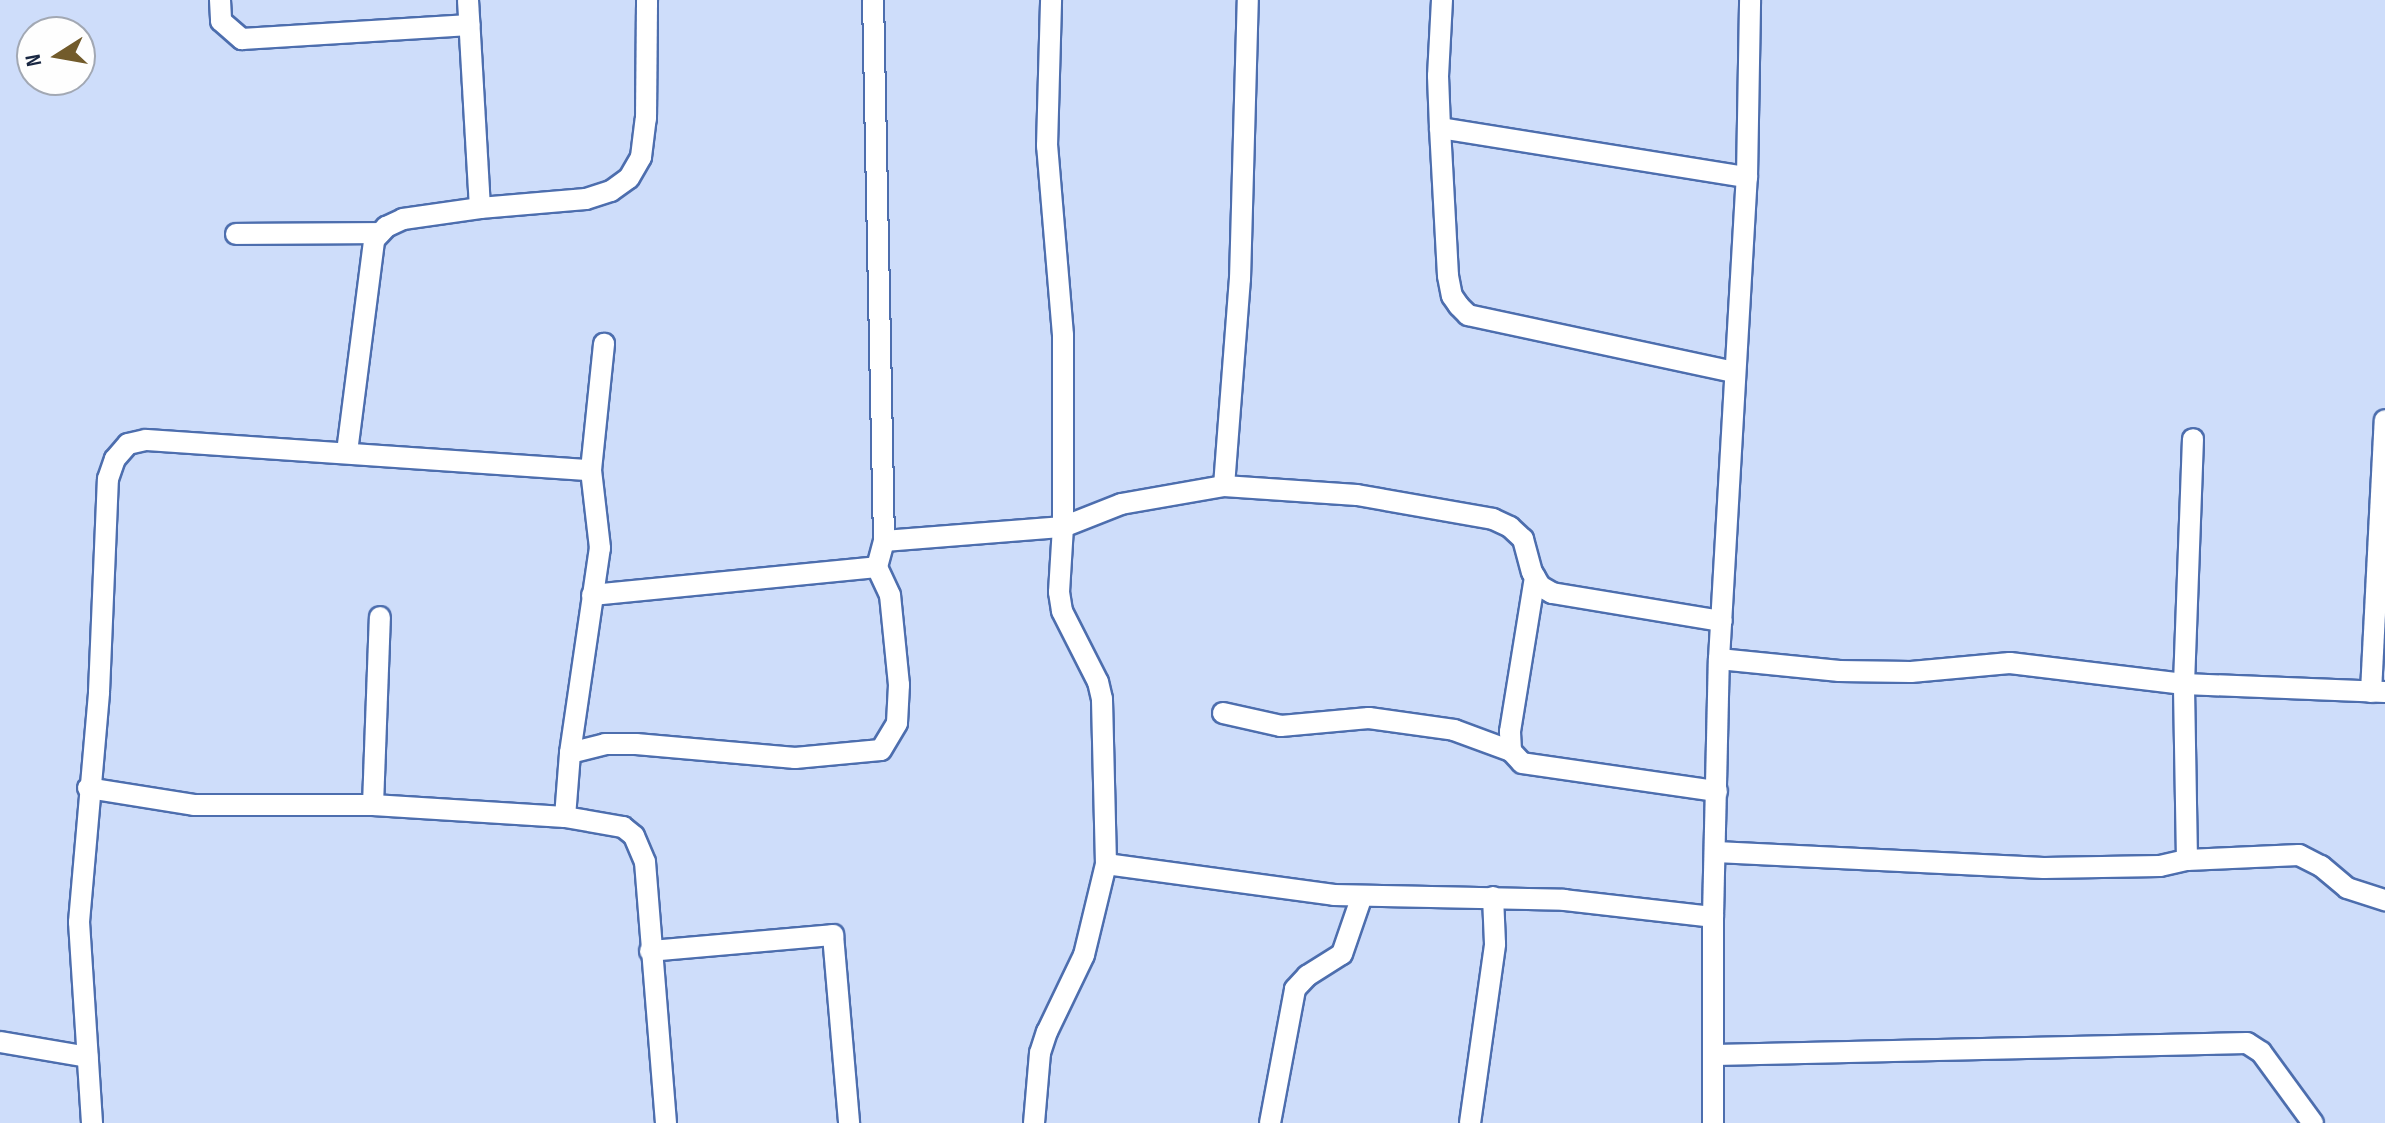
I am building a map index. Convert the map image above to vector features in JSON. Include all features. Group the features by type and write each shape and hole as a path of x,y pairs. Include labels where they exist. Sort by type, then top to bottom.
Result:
{"street":[{"path":"220,0 221,21 242,39 470,25"},
{"path":"468,0 480,208"},
{"path":"347,452 374,240 403,219 480,208 586,199 611,191 629,178 641,157 646,119 647,0"},
{"path":"570,753 605,744 795,758 881,750 897,723 899,685 890,595 877,567 884,541 873,0"},
{"path":"1034,1123 1043,1042 1084,955 1106,864 1102,699 1098,682 1062,611 1058,572 1063,527 1063,335 1047,146 1051,0"},
{"path":"1224,486 1240,279 1248,0"},
{"path":"1442,0 1438,76 1448,276 1452,296 1468,315 1734,372"},
{"path":"1713,1123 1713,917 1719,659 1747,177 1750,0"},
{"path":"1440,128 1747,177"},
{"path":"236,234 380,233"},
{"path":"565,817 570,753 600,548 591,470 604,344"},
{"path":"1719,659 1839,671 1911,672 2010,663 2184,684 2378,692 2385,420"},
{"path":"2187,860 2184,684 2193,439"},
{"path":"92,1123 79,922 88,788 99,692 108,479 115,459 128,444 146,440 591,470"},
{"path":"884,541 1063,527 1121,504 1224,486 1357,495 1493,519 1523,539 1535,577 1510,732 1511,751"},
{"path":"592,595 877,567"},
{"path":"1535,577 1552,593 1722,621"},
{"path":"373,805 380,617"},
{"path":"1223,713 1281,726 1369,718 1454,730 1511,751 1522,763 1717,791"},
{"path":"88,788 194,805 373,805 565,817 623,827 634,836 645,862 666,1123"},
{"path":"1716,852 2044,868 2160,866 2187,860 2299,855 2321,866 2347,888 2385,900"},
{"path":"1106,864 1362,896 1564,900 1713,917"},
{"path":"1270,1123 1295,989 1307,976 1342,954 1362,896"},
{"path":"1470,1123 1492,971 1493,897"},
{"path":"650,951 833,935 849,1123"},
{"path":"0,1042 88,1057"},
{"path":"1715,1055 2247,1043 2270,1064 2313,1123"}]}
